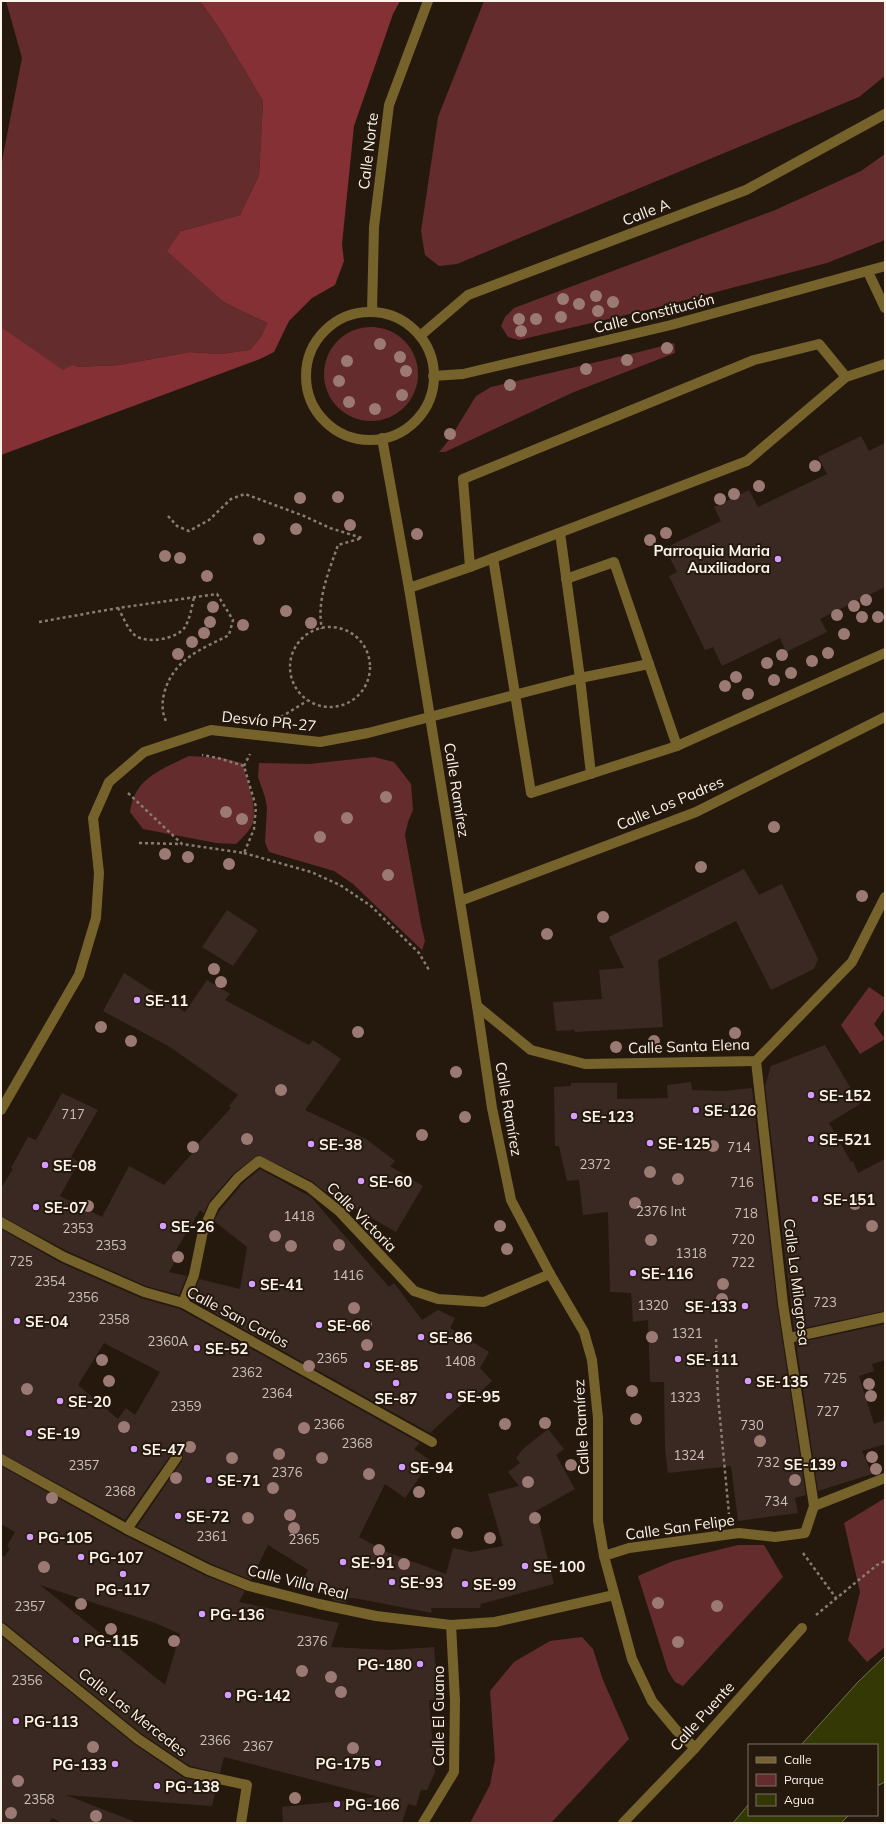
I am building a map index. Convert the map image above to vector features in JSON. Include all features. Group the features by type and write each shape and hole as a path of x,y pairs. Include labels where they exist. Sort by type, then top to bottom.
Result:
{"street":[{"name":"Calle Norte","path":"372,312 374,227 390,105 428,1"},
{"name":"Calle A","path":"420,336 468,295 746,190 885,114"},
{"name":"Calle Constitución","path":"433,376 463,374 663,327 883,268"},
{"path":"868,272 885,308"},
{"path":"362,312 388,314 410,325 420,336 426,344 434,368 432,393 421,416 401,432 377,440 352,438 330,426 313,408 305,384 308,358 319,336 338,320 362,312"},
{"path":"470,567 463,479 754,360 819,344 846,377"},
{"path":"409,588 470,567 747,461 846,377 885,364"},
{"name":"Calle Ramírez","path":"382,438 409,588 477,1006 492,1108 511,1200 550,1274 584,1332 592,1360 598,1418 598,1521 604,1556 632,1659 652,1701 676,1730 695,1748"},
{"path":"560,533 580,678 591,774"},
{"path":"493,558 531,793 677,746 885,654"},
{"path":"566,579 614,562 677,746"},
{"name":"Desvío PR-27","path":"1,1110 79,976 96,918 99,873 93,818 109,782 144,752 211,730 320,742 368,733 580,678 650,664"},
{"name":"Calle Los Padres","path":"460,901 696,812 885,717"},
{"name":"Calle Santa Elena","path":"477,1006 531,1050 585,1064 756,1061 852,962 885,897"},
{"name":"Calle La Milagrosa","path":"756,1061 783,1304 814,1506"},
{"name":"Calle Victoria","path":"183,1302 194,1275 203,1231 214,1206 238,1178 259,1161 309,1187 339,1211 414,1291 438,1300 484,1302 550,1274"},
{"name":"Calle San Carlos","path":"1,1222 64,1257 144,1292 183,1302 432,1442"},
{"path":"789,1338 885,1317"},
{"path":"127,1530 177,1457"},
{"name":"Calle Villa Real","path":"1,1459 127,1530 209,1570 250,1586 319,1604 376,1616 451,1625 495,1622 614,1594"},
{"path":"814,1506 885,1478"},
{"name":"Calle San Felipe","path":"604,1556 629,1548 739,1533 775,1537 805,1533 814,1506"},
{"name":"Calle El Guano","path":"423,1823 454,1772 455,1700 451,1625"},
{"name":"Calle Las Mercedes","path":"1,1628 138,1739 187,1772 246,1785 241,1823"},
{"name":"Calle Puente","path":"623,1823 695,1748 802,1628"}],"path":[{"path":"168,516 177,526 188,532 209,520 231,499 245,494 304,516 330,528 362,538 338,545 322,596 320,619 322,628"},
{"path":"40,622 118,608 217,594"},
{"path":"118,608 126,624 136,637 156,641 170,637 184,628 192,610 194,597"},
{"path":"322,628 335,628 348,631 359,639 366,650 370,662 369,675 365,688 356,698 345,704 332,707 319,706 307,701 298,692 292,679 290,666 293,654 299,642 309,634 322,628"},
{"path":"139,843 182,844"},
{"path":"244,853 311,872 340,885 371,906 419,952 429,970"},
{"path":"716,1339 718,1397 731,1534"},
{"path":"789,1535 836,1598"},
{"path":"802,1628 836,1598 877,1565 885,1561"}],"green space":[{"path":"6,1 200,1 221,31 263,101 259,175 240,215 181,231 225,303 267,323 261,337 250,350 220,354 190,352 119,365 77,367 63,371 2,328 1,166 22,58"},
{"path":"484,1 885,1 885,76 859,97 457,264 439,266 425,255 421,231 438,117"},
{"path":"885,154 885,240 827,263 651,309 519,340 508,337 501,326 505,317 514,308 773,211 861,171"},
{"path":"371,327 389,330 404,341 415,356 418,374 415,392 404,407 389,418 371,421 353,418 338,407 327,392 324,374 327,356 338,341 353,330"},
{"path":"674,343 675,353 574,392 445,452 439,452 449,440 476,396 491,387"},
{"path":"189,756 223,758 242,763 251,792 254,816 250,828 236,844 216,843 143,829 130,812 137,790 143,783 159,771"},
{"path":"374,757 394,762 411,784 413,810 405,835 425,941 422,950 353,884 334,871 269,852 265,842 267,808 258,777 259,763 309,764"},
{"path":"869,987 885,998 885,1008 874,1024 885,1039 860,1054 841,1025"},
{"path":"885,1498 885,1647 867,1662 848,1640 860,1592 844,1523"},
{"path":"738,1545 764,1545 783,1577 683,1686 675,1682 668,1671 638,1576 673,1561"},
{"path":"582,1637 593,1649 603,1680 629,1739 551,1823 470,1823 490,1785 495,1759 490,1691 514,1662 550,1641"}],"shaded area":[{"path":"200,1 400,1 393,14 354,126 342,244 344,261 335,285 312,298 289,321 274,352 260,359 1,455 1,327 63,370 72,365 77,367 119,365 190,352 220,354 250,350 261,337 267,323 225,303 167,251 181,231 240,215 259,175 263,101 221,31"}],"water":[{"path":"885,1656 885,1782 878,1786 878,1744 802,1744 858,1682"},
{"path":"748,1805 748,1816 848,1816 841,1823 733,1823"}],"building":[{"name":"Parroquia Maria Auxiliadora","path":"861,436 869,451 885,443 885,587 820,619 827,632 786,652 780,638 722,666 713,647 705,650 669,576 677,572 665,548 721,521 714,507 749,490 758,507 827,474 818,457"},
{"path":"744,869 759,895 782,884 818,959 814,969 771,990 736,921 658,960 663,1027 575,1032 574,1030 556,1031 553,1002 602,999 599,970 624,968 609,937"},
{"path":"227,910 258,930 233,966 202,947"},
{"path":"124,973 185,1012 207,980 230,994 225,1000 309,1045 313,1040 341,1059 305,1110 366,1139 395,1161 390,1166 423,1186 396,1232 321,1189 312,1181 258,1155 233,1174 209,1202 204,1213 200,1210 172,1257 176,1259 169,1272 187,1276 179,1295 146,1286 67,1251 1,1216 1,1188 13,1169 11,1168 28,1137 36,1140 62,1093 98,1110 71,1157 79,1162 60,1196 102,1217 129,1166 164,1185 196,1149 194,1148 231,1108 229,1106 238,1095 170,1047 103,1011"},
{"path":"825,1045 860,1104 829,1123 851,1162 853,1161 858,1173 885,1159 885,1311 794,1330 765,1086 771,1066"},
{"path":"691,1082 692,1090 724,1091 752,1088 777,1305 806,1495 795,1498 798,1513 738,1521 731,1466 668,1473 665,1449 664,1382 650,1382 648,1320 633,1322 631,1293 610,1292 608,1212 583,1215 579,1180 567,1181 559,1146 555,1146 554,1087 571,1086 571,1083 617,1083 617,1099 668,1098 667,1085"},
{"path":"260,1169 311,1197 389,1287 394,1283 422,1320 438,1310 455,1318 450,1328 489,1352 480,1368 492,1381 468,1403 465,1401 430,1433 191,1300 199,1279 240,1289 247,1247 214,1221 220,1210 243,1183"},
{"path":"1,1229 61,1263 141,1298 180,1309 420,1443 414,1449 431,1461 405,1498 385,1484 359,1537 387,1552 446,1574 453,1548 471,1552 503,1546 488,1494 519,1486 508,1472 520,1463 516,1458 523,1449 548,1429 564,1449 556,1455 575,1489 536,1511 554,1584 481,1604 480,1608 431,1608 432,1613 354,1598 348,1598 346,1603 335,1601 303,1579 308,1570 268,1545 251,1580 212,1564 137,1527 182,1461 183,1455 180,1451 175,1451 172,1453 125,1520 1,1453","holes":["104,1343 160,1372 135,1415 126,1408 118,1419 78,1385"]},
{"path":"885,1324 885,1360 872,1364 874,1371 859,1376 874,1424 885,1420 885,1444 862,1451 872,1474 818,1491 796,1343"},
{"path":"1,1466 124,1535 206,1576 245,1591 239,1602 339,1623 331,1647 390,1650 434,1647 438,1700 429,1700 435,1772 427,1790 421,1790 416,1806 408,1804 402,1823 283,1823 282,1807 379,1797 224,1757 220,1773 190,1766 142,1734 5,1623 1,1622 1,1555 4,1557 10,1549 7,1546 15,1532 1,1524","holes":["40,1585 155,1623 180,1634 165,1685"]},
{"path":"1,1636 134,1744 184,1778 217,1785 212,1806 66,1795 133,1821 133,1823 62,1823 52,1818 49,1823 1,1823"}],"place":[{"name":"Parroquia Maria Auxiliadora","path":"778,559"},
{"name":"SE-11","path":"137,1000"},
{"name":"SE-152","path":"811,1095"},
{"name":"SE-126","path":"696,1110"},
{"name":"SE-123","path":"574,1116"},
{"name":"SE-521","path":"811,1139"},
{"name":"SE-125","path":"650,1143"},
{"name":"SE-38","path":"311,1144"},
{"name":"SE-08","path":"45,1165"},
{"name":"SE-60","path":"361,1181"},
{"name":"SE-151","path":"815,1199"},
{"name":"SE-07","path":"36,1207"},
{"name":"SE-26","path":"163,1226"},
{"name":"SE-116","path":"633,1273"},
{"name":"SE-41","path":"252,1284"},
{"name":"SE-133","path":"745,1306"},
{"name":"SE-04","path":"17,1321"},
{"name":"SE-66","path":"319,1325"},
{"name":"SE-86","path":"421,1337"},
{"name":"SE-52","path":"197,1348"},
{"name":"SE-111","path":"678,1359"},
{"name":"SE-85","path":"367,1365"},
{"name":"SE-135","path":"748,1381"},
{"name":"SE-87","path":"396,1383"},
{"name":"SE-95","path":"449,1396"},
{"name":"SE-20","path":"60,1401"},
{"name":"SE-19","path":"29,1433"},
{"name":"SE-47","path":"134,1449"},
{"name":"SE-139","path":"844,1464"},
{"name":"SE-94","path":"402,1467"},
{"name":"SE-71","path":"209,1480"},
{"name":"SE-72","path":"178,1516"},
{"name":"PG-105","path":"30,1537"},
{"name":"PG-107","path":"81,1557"},
{"name":"SE-91","path":"343,1562"},
{"name":"SE-100","path":"525,1566"},
{"name":"PG-117","path":"123,1574"},
{"name":"SE-93","path":"392,1582"},
{"name":"SE-99","path":"465,1584"},
{"name":"PG-136","path":"202,1614"},
{"name":"PG-115","path":"76,1640"},
{"name":"PG-180","path":"420,1664"},
{"name":"PG-142","path":"228,1695"},
{"name":"PG-113","path":"16,1721"},
{"name":"PG-175","path":"378,1763"},
{"name":"PG-133","path":"115,1764"},
{"name":"PG-138","path":"157,1786"},
{"name":"PG-166","path":"337,1804"}]}
